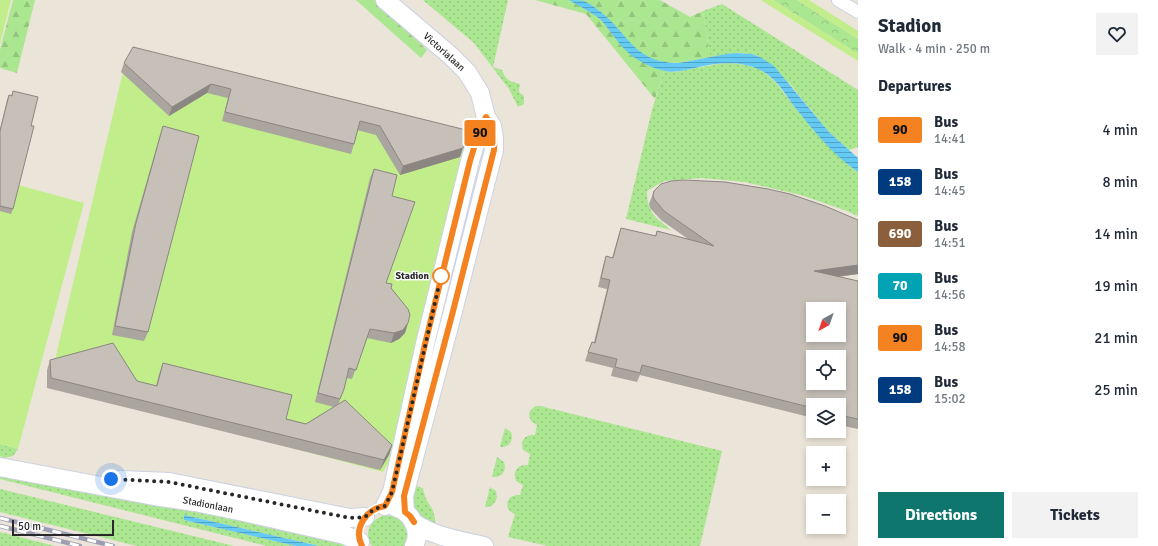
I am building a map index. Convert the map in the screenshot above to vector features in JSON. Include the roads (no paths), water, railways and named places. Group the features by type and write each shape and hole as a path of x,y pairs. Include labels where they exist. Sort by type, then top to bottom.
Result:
{"street":[{"name":"Victorialaan","path":"385,0 451,56 467,72 480,93 486,117 492,126 494,137 494,150 404,496 410,517 417,533 414,546"},
{"path":"838,0 858,12"},
{"path":"385,506 392,492 425,344 470,161 477,138 486,117"},
{"name":"Stadionlaan","path":"0,467 20,472 54,476 169,482 350,518 365,517"},
{"name":"Stadionlaan","path":"54,476 239,511 345,535 361,544"},
{"path":"361,544 359,533 365,517 374,509 392,506 399,508 424,529 437,535 484,546"}],"water":[{"path":"569,0 584,1 591,5 608,18 632,45 651,58 663,62 679,63 736,53 752,54 760,57 774,66 829,132 858,158 858,172 827,145 793,105 779,85 760,70 744,65 728,63 672,72 652,67 639,61 628,53 600,19"},
{"path":"184,515 319,546 296,546 184,520"}],"railway":[{"path":"0,518 113,546"},
{"path":"0,526 80,546"}],"place":[{"name":"Stadion","path":"441,276"}]}
